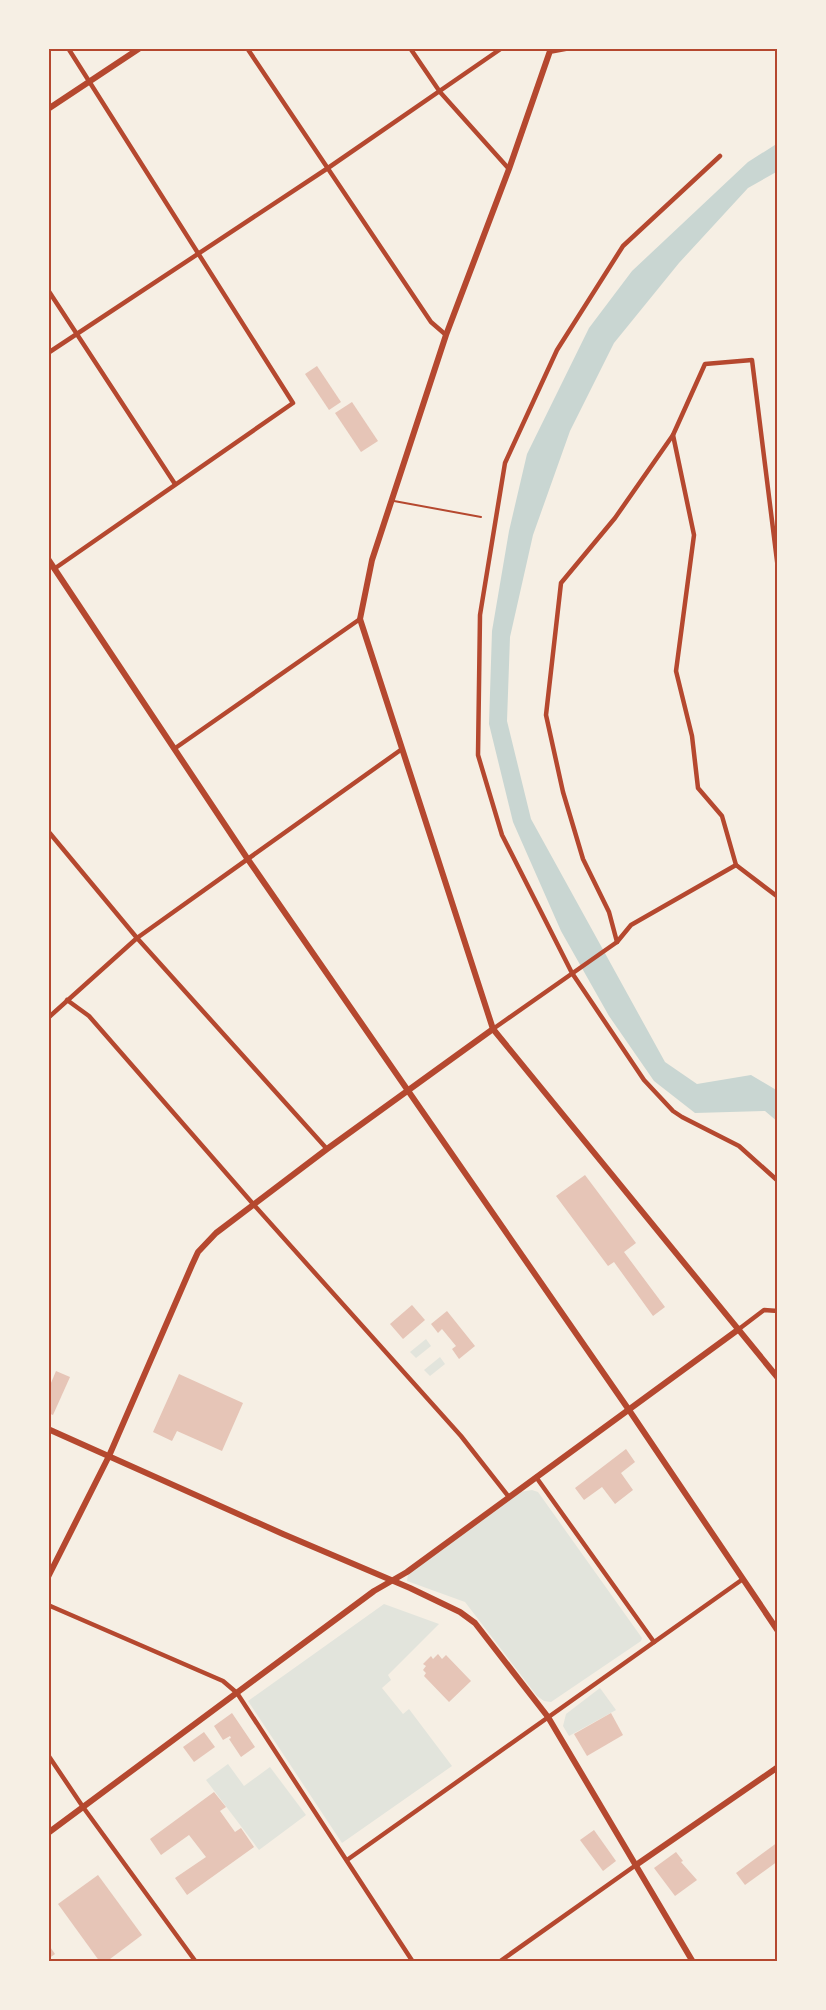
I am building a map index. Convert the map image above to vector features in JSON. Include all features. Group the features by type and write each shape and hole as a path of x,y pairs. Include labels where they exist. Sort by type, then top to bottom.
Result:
{"street":[{"path":"54,569 293,404 68,48"},
{"path":"48,109 140,48"},
{"path":"247,48 431,322 446,335"},
{"path":"410,48 440,92 508,169"},
{"path":"48,353 328,168 502,48"},
{"path":"566,48 550,50 446,335 372,560 360,619 493,1029 778,1378"},
{"path":"720,156 623,246 557,350 505,463 480,615 478,755 502,835 572,973 644,1080 673,1111 739,1146 778,1182"},
{"path":"48,290 175,484"},
{"path":"617,942 609,912 583,859 563,792 546,715 561,584 615,518 673,435 705,364 752,360 778,569"},
{"path":"673,435 694,535 676,670 692,736 698,788 722,816 736,865 778,897"},
{"path":"48,560 247,858 409,1090 778,1631"},
{"path":"174,749 360,619"},
{"path":"48,1018 137,938 402,749"},
{"path":"48,831 137,938 327,1149"},
{"path":"48,1577 109,1455 198,1252 216,1233 327,1149 617,942 632,925 736,865"},
{"path":"67,1000 89,1016 254,1205 462,1436 509,1497"},
{"path":"48,1833 374,1591 393,1581 764,1310 778,1311"},
{"path":"48,1429 393,1581 460,1612 475,1623 548,1717 693,1962"},
{"path":"536,1477 654,1642"},
{"path":"347,1860 743,1579"},
{"path":"48,1605 223,1681 237,1693 413,1962"},
{"path":"48,1755 196,1962"},
{"path":"499,1962 778,1767"}],"lane":[{"path":"392,500 481,517"}],"shaded area":[{"path":"778,143 778,171 748,188 679,263 614,343 570,431 533,535 510,637 507,721 531,819 665,1062 697,1084 751,1075 778,1091 778,1122 765,1111 695,1113 654,1081 609,1016 561,931 513,822 489,724 492,631 509,531 527,454 589,328 632,271 748,162"},
{"path":"426,1339 431,1346 416,1358 410,1352"},
{"path":"440,1357 445,1364 430,1376 424,1370"},
{"path":"532,1490 538,1492 642,1638 641,1641 551,1702 544,1701 537,1696 465,1602 407,1581 408,1574 520,1492"},
{"path":"384,1604 439,1624 388,1675 391,1680 382,1688 403,1714 409,1709 452,1766 342,1843 248,1701"},
{"path":"600,1688 616,1710 569,1736 563,1726 566,1714"},
{"path":"228,1764 244,1786 270,1767 306,1815 259,1850 206,1780"}],"building":[{"path":"317,366 341,402 329,410 305,374"},
{"path":"352,402 378,441 361,452 335,413"},
{"path":"585,1175 636,1243 624,1252 665,1307 653,1316 614,1262 608,1266 556,1196"},
{"path":"412,1305 425,1320 403,1339 390,1324"},
{"path":"447,1311 475,1346 459,1359 452,1349 456,1346 442,1329 438,1333 431,1324"},
{"path":"56,1371 70,1377 53,1415 48,1413 48,1390"},
{"path":"179,1374 243,1403 222,1451 177,1431 172,1441 153,1432"},
{"path":"626,1449 635,1462 621,1473 633,1490 615,1504 602,1487 584,1500 575,1488"},
{"path":"438,1654 442,1659 446,1655 471,1681 449,1702 424,1676 426,1673 423,1670 426,1666 423,1664 431,1656 433,1659"},
{"path":"232,1713 255,1747 241,1757 229,1739 230,1736 223,1740 214,1726"},
{"path":"611,1713 623,1735 587,1756 574,1734"},
{"path":"204,1732 215,1747 194,1762 183,1747"},
{"path":"214,1792 226,1807 220,1811 235,1832 241,1828 254,1847 187,1895 175,1878 206,1857 189,1835 161,1855 150,1839"},
{"path":"594,1830 616,1861 603,1871 580,1840"},
{"path":"778,1842 778,1861 745,1885 736,1873"},
{"path":"676,1852 683,1861 681,1862 697,1880 675,1896 654,1868"},
{"path":"98,1875 142,1935 106,1962 100,1962 58,1904"},
{"path":"48,1944 55,1954 48,1959"}]}
